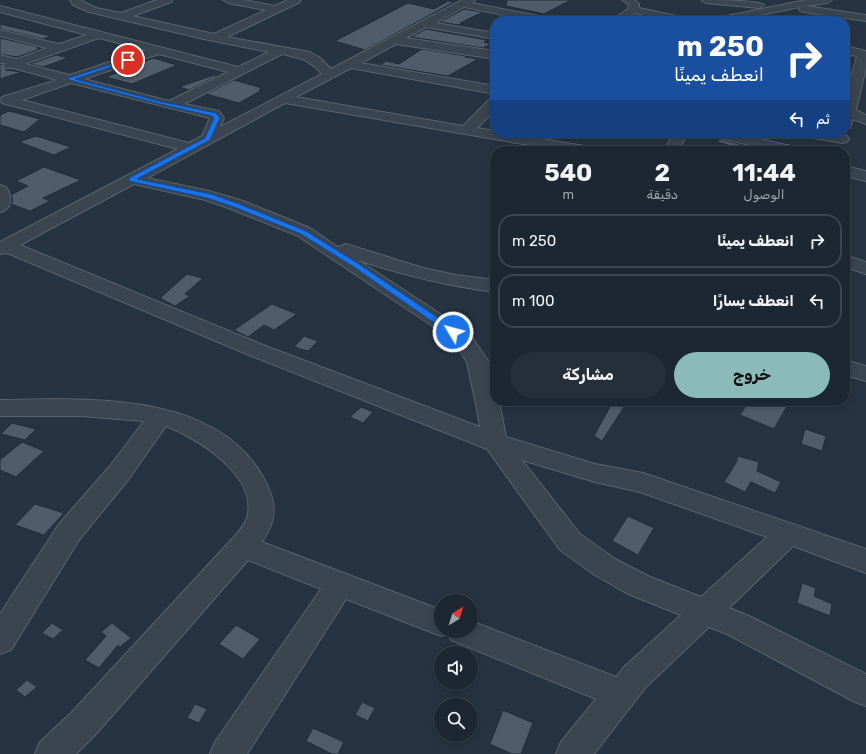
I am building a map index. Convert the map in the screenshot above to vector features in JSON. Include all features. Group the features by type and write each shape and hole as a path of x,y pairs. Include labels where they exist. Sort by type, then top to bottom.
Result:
{"street":[{"path":"75,0 77,3 89,8 209,37 306,55 315,60 329,74"},
{"path":"122,16 167,0"},
{"path":"228,0 276,9"},
{"path":"4,99 157,51 209,37 296,0"},
{"path":"627,0 634,4 633,10"},
{"path":"706,0 784,7 831,16"},
{"path":"740,16 827,0"},
{"path":"6,242 191,148 466,1 528,16"},
{"path":"0,9 31,16 157,51 240,71"},
{"path":"623,16 633,10 662,16"},
{"path":"850,17 866,18"},
{"path":"0,68 144,21"},
{"path":"425,24 490,35"},
{"path":"0,33 60,48"},
{"path":"394,40 490,55"},
{"path":"171,105 281,50"},
{"path":"850,51 865,55 862,70 850,85"},
{"path":"370,53 393,57"},
{"path":"0,59 12,61 14,64 69,79 217,116 208,139"},
{"path":"348,64 490,89"},
{"path":"850,69 862,70"},
{"path":"4,99 191,148"},
{"path":"283,99 490,135"},
{"path":"850,121 866,107"},
{"path":"471,132 490,108"},
{"path":"850,125 866,120"},
{"path":"471,132 512,146"},
{"path":"509,138 559,146"},
{"path":"540,143 546,138"},
{"path":"750,138 777,146"},
{"path":"850,172 866,176"},
{"path":"131,179 209,196 237,205 370,258 416,273 462,283 490,286"},
{"path":"0,190 2,194 2,205 0,207"},
{"path":"304,232 435,318 464,341 478,362 489,409 492,433 496,443 570,542 605,567 638,585 738,625 866,691"},
{"path":"6,242 256,350 496,443 595,473 642,482 866,561"},
{"path":"850,263 866,270"},
{"path":"850,272 866,270"},
{"path":"850,369 866,374"},
{"path":"0,408 51,407 112,410 160,416 180,422 218,443 238,460 250,475 258,493 263,511 255,531 243,546 85,722 52,754"},
{"path":"0,640 69,532 119,473 160,416"},
{"path":"573,754 635,677 789,533"},
{"path":"243,546 434,620"},
{"path":"227,754 341,583"},
{"path":"478,637 622,694"}],"building":[{"path":"507,0 571,0 544,14 506,6"},
{"path":"448,1 454,2 365,50 335,41 408,3 434,9"},
{"path":"464,9 483,12 460,23 463,24 459,25 440,22"},
{"path":"0,24 51,36 43,39 0,29"},
{"path":"426,29 487,40 484,42 490,44 483,48 411,37"},
{"path":"0,38 39,47 37,48 40,49 17,57 0,54"},
{"path":"422,49 478,59 448,76 380,65 386,61 399,64"},
{"path":"56,55 68,58 43,67 30,64"},
{"path":"153,58 177,65 132,84 106,77"},
{"path":"0,64 3,64 6,70 22,72 0,79"},
{"path":"214,75 217,76 189,90 179,87"},
{"path":"234,80 262,88 259,90 262,90 239,103 206,94"},
{"path":"9,111 40,119 24,132 0,125 0,115"},
{"path":"36,136 71,147 54,155 19,142"},
{"path":"720,139 747,146 732,146 717,142"},
{"path":"44,167 81,180 43,198 50,201 30,211 11,204 13,200 11,195 28,186 16,181"},
{"path":"187,274 203,278 185,294 190,296 175,306 160,298"},
{"path":"272,304 297,314 274,330 264,325 248,337 234,330"},
{"path":"304,336 318,341 308,351 294,347"},
{"path":"610,406 625,406 602,441 594,436"},
{"path":"746,406 787,406 774,429 740,415"},
{"path":"361,407 373,412 363,423 350,417"},
{"path":"12,423 36,429 25,440 1,434"},
{"path":"805,429 826,436 822,451 801,444"},
{"path":"22,442 44,451 16,477 0,470 0,460"},
{"path":"738,456 759,462 757,471 781,482 775,493 751,482 745,492 724,482 736,463"},
{"path":"35,504 64,513 44,535 15,525"},
{"path":"628,516 654,528 638,555 612,541"},
{"path":"802,583 816,588 814,596 832,604 830,616 797,603"},
{"path":"52,623 63,630 53,639 42,633"},
{"path":"112,623 131,638 120,647 118,645 99,668 85,660 106,636 101,632"},
{"path":"236,625 260,639 243,659 219,644"},
{"path":"27,680 37,687 25,697 16,690"},
{"path":"362,702 375,708 368,721 355,715"},
{"path":"195,704 207,709 199,723 187,718"},
{"path":"503,710 533,723 521,754 512,754 490,744"},
{"path":"313,728 344,742 338,754 332,754 306,741"}],"route":[{"path":"128,60 69,79 158,102 214,114 217,116 208,139 131,179 209,196 237,205 304,232 453,332"}]}
